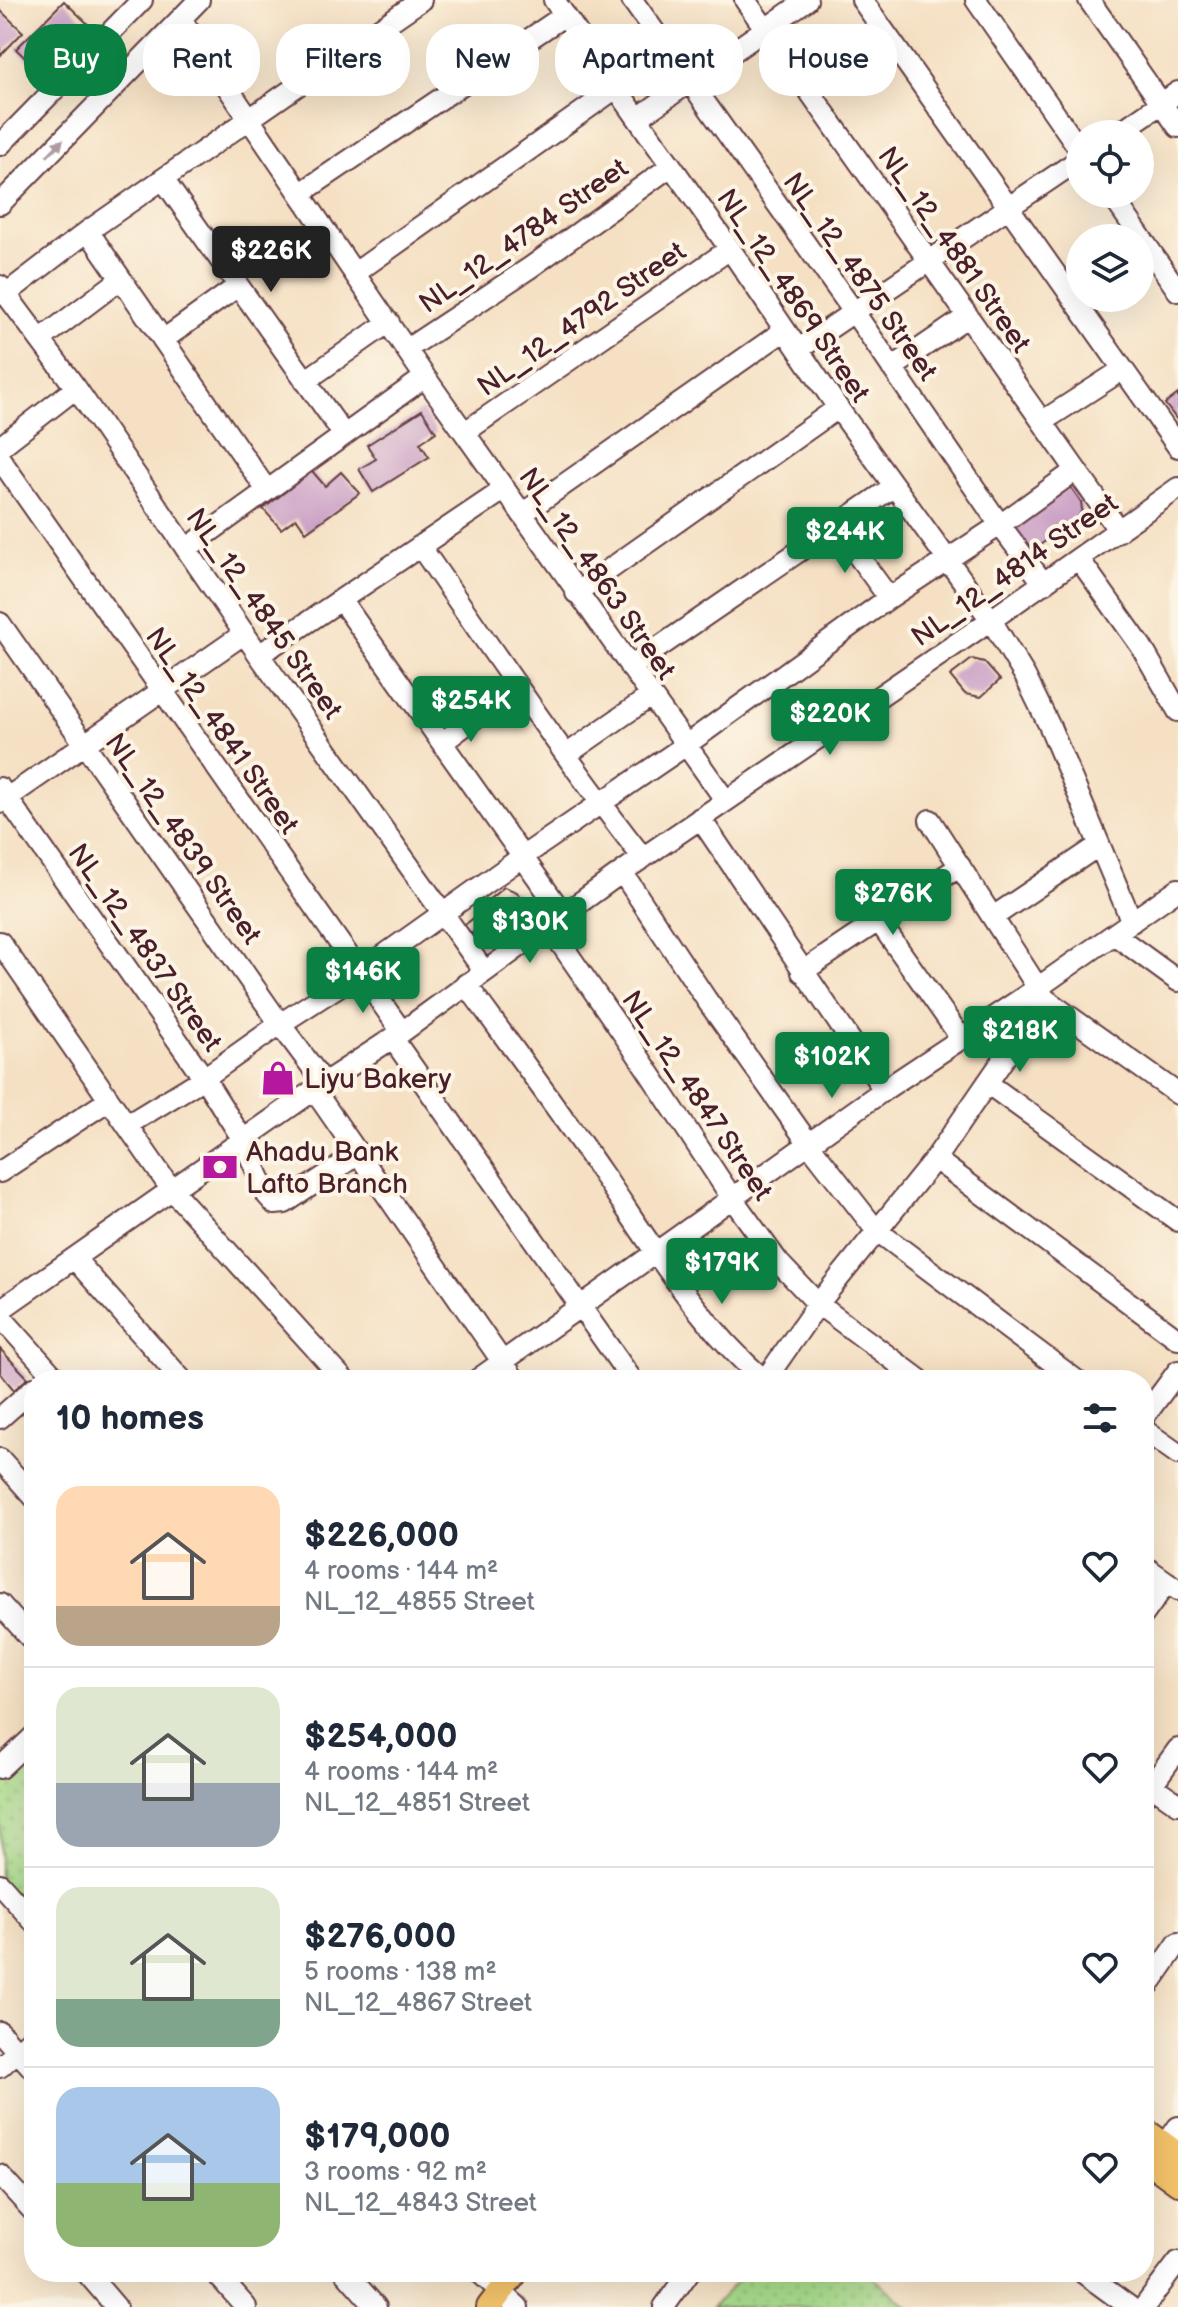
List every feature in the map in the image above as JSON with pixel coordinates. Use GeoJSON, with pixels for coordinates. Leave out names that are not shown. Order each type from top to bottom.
{"type":"FeatureCollection","features":[{"type":"Feature","properties":{"kind":"main road"},"geometry":{"type":"LineString","coordinates":[[1166,2146],[1178,2183]]}},
{"type":"Feature","properties":{"kind":"main road"},"geometry":{"type":"LineString","coordinates":[[478,2307],[497,2289]]}},
{"type":"Feature","properties":{"kind":"street"},"geometry":{"type":"LineString","coordinates":[[0,145],[142,0]]}},
{"type":"Feature","properties":{"kind":"street"},"geometry":{"type":"LineString","coordinates":[[0,204],[199,0]]}},
{"type":"Feature","properties":{"kind":"street"},"geometry":{"type":"LineString","coordinates":[[3,290],[421,0]]}},
{"type":"Feature","properties":{"kind":"street","name":"NL_12_4875 Street"},"geometry":{"type":"LineString","coordinates":[[632,0],[649,24]]}},
{"type":"Feature","properties":{"kind":"street","name":"NL_12_4881 Street"},"geometry":{"type":"LineString","coordinates":[[745,0],[761,24]]}},
{"type":"Feature","properties":{"kind":"street"},"geometry":{"type":"LineString","coordinates":[[770,24],[807,0]]}},
{"type":"Feature","properties":{"kind":"street"},"geometry":{"type":"LineString","coordinates":[[862,0],[1178,447]]}},
{"type":"Feature","properties":{"kind":"street"},"geometry":{"type":"LineString","coordinates":[[976,0],[1066,130]]}},
{"type":"Feature","properties":{"kind":"street"},"geometry":{"type":"LineString","coordinates":[[1089,0],[1170,98],[1178,127]]}},
{"type":"Feature","properties":{"kind":"street"},"geometry":{"type":"LineString","coordinates":[[301,193],[560,8]]}},
{"type":"Feature","properties":{"kind":"street"},"geometry":{"type":"LineString","coordinates":[[181,19],[407,349]]}},
{"type":"Feature","properties":{"kind":"street"},"geometry":{"type":"LineString","coordinates":[[355,273],[605,96]]}},
{"type":"Feature","properties":{"kind":"street","name":"NL_12_4869 Street"},"geometry":{"type":"LineString","coordinates":[[622,96],[893,487],[991,620],[1025,676],[1050,727],[1132,922]]}},
{"type":"Feature","properties":{"kind":"street"},"geometry":{"type":"LineString","coordinates":[[638,118],[668,96]]}},
{"type":"Feature","properties":{"kind":"street","name":"NL_12_4875 Street"},"geometry":{"type":"LineString","coordinates":[[700,96],[1044,584]]}},
{"type":"Feature","properties":{"kind":"street","name":"NL_12_4881 Street"},"geometry":{"type":"LineString","coordinates":[[812,96],[1119,531]]}},
{"type":"Feature","properties":{"kind":"street"},"geometry":{"type":"LineString","coordinates":[[1138,120],[1170,98]]}},
{"type":"Feature","properties":{"kind":"street","name":"NL_12_4784 Street"},"geometry":{"type":"LineString","coordinates":[[407,349],[531,267],[671,166]]}},
{"type":"Feature","properties":{"kind":"street"},"geometry":{"type":"LineString","coordinates":[[799,349],[1066,169]]}},
{"type":"Feature","properties":{"kind":"street"},"geometry":{"type":"LineString","coordinates":[[163,179],[344,435]]}},
{"type":"Feature","properties":{"kind":"street"},"geometry":{"type":"LineString","coordinates":[[1121,208],[1178,291]]}},
{"type":"Feature","properties":{"kind":"street"},"geometry":{"type":"LineString","coordinates":[[88,231],[266,489]]}},
{"type":"Feature","properties":{"kind":"street","name":"NL_12_4792 Street"},"geometry":{"type":"LineString","coordinates":[[465,432],[730,249]]}},
{"type":"Feature","properties":{"kind":"street"},"geometry":{"type":"LineString","coordinates":[[40,340],[121,279]]}},
{"type":"Feature","properties":{"kind":"street"},"geometry":{"type":"LineString","coordinates":[[163,340],[238,286]]}},
{"type":"Feature","properties":{"kind":"street","name":"NL_12_4845 Street"},"geometry":{"type":"LineString","coordinates":[[3,290],[76,388],[259,655],[484,971]]}},
{"type":"Feature","properties":{"kind":"street"},"geometry":{"type":"LineString","coordinates":[[892,368],[968,316]]}},
{"type":"Feature","properties":{"kind":"street"},"geometry":{"type":"LineString","coordinates":[[305,381],[389,322]]}},
{"type":"Feature","properties":{"kind":"street"},"geometry":{"type":"LineString","coordinates":[[522,514],[785,330]]}},
{"type":"Feature","properties":{"kind":"street","name":"NL_12_4863 Street"},"geometry":{"type":"LineString","coordinates":[[407,349],[576,593],[726,801]]}},
{"type":"Feature","properties":{"kind":"street"},"geometry":{"type":"LineString","coordinates":[[1043,421],[1122,370]]}},
{"type":"Feature","properties":{"kind":"street"},"geometry":{"type":"LineString","coordinates":[[186,549],[425,377]]}},
{"type":"Feature","properties":{"kind":"street"},"geometry":{"type":"LineString","coordinates":[[0,447],[76,388]]}},
{"type":"Feature","properties":{"kind":"street"},"geometry":{"type":"LineString","coordinates":[[576,593],[838,408]]}},
{"type":"Feature","properties":{"kind":"street","name":"NL_12_4841 Street"},"geometry":{"type":"LineString","coordinates":[[0,459],[359,973],[580,1309],[625,1370]]}},
{"type":"Feature","properties":{"kind":"street"},"geometry":{"type":"LineString","coordinates":[[127,1125],[204,1078],[359,973],[600,802],[686,745],[889,598],[1000,525],[1076,470]]}},
{"type":"Feature","properties":{"kind":"street"},"geometry":{"type":"LineString","coordinates":[[630,667],[893,487]]}},
{"type":"Feature","properties":{"kind":"street","name":"NL_12_4814 Street"},"geometry":{"type":"LineString","coordinates":[[0,1313],[171,1189],[398,1036],[622,872],[1044,584],[1178,488]]}},
{"type":"Feature","properties":{"kind":"street"},"geometry":{"type":"LineString","coordinates":[[259,655],[505,489]]}},
{"type":"Feature","properties":{"kind":"street"},"geometry":{"type":"LineString","coordinates":[[837,527],[889,598]]}},
{"type":"Feature","properties":{"kind":"street"},"geometry":{"type":"LineString","coordinates":[[420,546],[566,755],[643,858]]}},
{"type":"Feature","properties":{"kind":"street"},"geometry":{"type":"LineString","coordinates":[[1079,559],[1175,698]]}},
{"type":"Feature","properties":{"kind":"street","name":"NL_12_4847 Street"},"geometry":{"type":"LineString","coordinates":[[341,600],[522,857],[635,1051],[779,1263],[818,1304],[907,1370]]}},
{"type":"Feature","properties":{"kind":"street","name":"NL_12_4839 Street"},"geometry":{"type":"LineString","coordinates":[[0,623],[280,1024],[358,1154],[507,1370]]}},
{"type":"Feature","properties":{"kind":"street"},"geometry":{"type":"LineString","coordinates":[[2,797],[85,744],[245,633]]}},
{"type":"Feature","properties":{"kind":"street"},"geometry":{"type":"LineString","coordinates":[[443,742],[517,686]]}},
{"type":"Feature","properties":{"kind":"street"},"geometry":{"type":"LineString","coordinates":[[566,755],[651,696]]}},
{"type":"Feature","properties":{"kind":"street","name":"NL_12_4837 Street"},"geometry":{"type":"LineString","coordinates":[[2,797],[204,1078],[243,1140],[267,1195],[275,1204],[285,1203],[358,1154]]}},
{"type":"Feature","properties":{"kind":"street"},"geometry":{"type":"LineString","coordinates":[[700,818],[884,1090]]}},
{"type":"Feature","properties":{"kind":"street"},"geometry":{"type":"LineString","coordinates":[[930,820],[1041,994],[1178,1094]]}},
{"type":"Feature","properties":{"kind":"street"},"geometry":{"type":"LineString","coordinates":[[993,917],[1098,846]]}},
{"type":"Feature","properties":{"kind":"street"},"geometry":{"type":"LineString","coordinates":[[802,972],[960,866]]}},
{"type":"Feature","properties":{"kind":"street"},"geometry":{"type":"LineString","coordinates":[[622,872],[706,999],[809,1144],[876,1230],[1063,1370]]}},
{"type":"Feature","properties":{"kind":"street"},"geometry":{"type":"LineString","coordinates":[[491,1370],[884,1090],[961,1038],[1041,994],[1178,889]]}},
{"type":"Feature","properties":{"kind":"street"},"geometry":{"type":"LineString","coordinates":[[878,920],[961,1038]]}},
{"type":"Feature","properties":{"kind":"street"},"geometry":{"type":"LineString","coordinates":[[1115,935],[1178,981]]}},
{"type":"Feature","properties":{"kind":"street"},"geometry":{"type":"LineString","coordinates":[[0,942],[171,1189],[335,1370]]}},
{"type":"Feature","properties":{"kind":"street"},"geometry":{"type":"LineString","coordinates":[[466,984],[558,1108],[689,1301],[753,1370]]}},
{"type":"Feature","properties":{"kind":"street"},"geometry":{"type":"LineString","coordinates":[[771,1370],[818,1304],[935,1159],[987,1083],[1041,994]]}},
{"type":"Feature","properties":{"kind":"street"},"geometry":{"type":"LineString","coordinates":[[987,1083],[1178,1221]]}},
{"type":"Feature","properties":{"kind":"street"},"geometry":{"type":"LineString","coordinates":[[2,1165],[109,1100]]}},
{"type":"Feature","properties":{"kind":"street"},"geometry":{"type":"LineString","coordinates":[[935,1159],[1178,1339]]}},
{"type":"Feature","properties":{"kind":"street"},"geometry":{"type":"LineString","coordinates":[[74,1258],[173,1370]]}},
{"type":"Feature","properties":{"kind":"street"},"geometry":{"type":"LineString","coordinates":[[0,1313],[44,1370]]}},
{"type":"Feature","properties":{"kind":"street"},"geometry":{"type":"LineString","coordinates":[[1154,1403],[1178,1371]]}},
{"type":"Feature","properties":{"kind":"street"},"geometry":{"type":"LineString","coordinates":[[0,1418],[24,1397]]}},
{"type":"Feature","properties":{"kind":"street"},"geometry":{"type":"LineString","coordinates":[[1154,1437],[1178,1454]]}},
{"type":"Feature","properties":{"kind":"street"},"geometry":{"type":"LineString","coordinates":[[0,1459],[24,1486]]}},
{"type":"Feature","properties":{"kind":"street"},"geometry":{"type":"LineString","coordinates":[[1154,1573],[1172,1586],[1154,1604]]}},
{"type":"Feature","properties":{"kind":"street"},"geometry":{"type":"LineString","coordinates":[[0,1604],[24,1631]]}},
{"type":"Feature","properties":{"kind":"street"},"geometry":{"type":"LineString","coordinates":[[3,1759],[24,1743]]}},
{"type":"Feature","properties":{"kind":"street"},"geometry":{"type":"LineString","coordinates":[[1154,1778],[1178,1749]]}},
{"type":"Feature","properties":{"kind":"street"},"geometry":{"type":"LineString","coordinates":[[1154,1791],[1178,1804]]}},
{"type":"Feature","properties":{"kind":"street"},"geometry":{"type":"LineString","coordinates":[[0,1884],[24,1911]]}},
{"type":"Feature","properties":{"kind":"street"},"geometry":{"type":"LineString","coordinates":[[1154,1978],[1178,1943]]}},
{"type":"Feature","properties":{"kind":"street"},"geometry":{"type":"LineString","coordinates":[[0,2032],[24,2059]]}},
{"type":"Feature","properties":{"kind":"street"},"geometry":{"type":"LineString","coordinates":[[0,2067],[24,2045]]}},
{"type":"Feature","properties":{"kind":"street"},"geometry":{"type":"LineString","coordinates":[[0,2175],[24,2200]]}},
{"type":"Feature","properties":{"kind":"street"},"geometry":{"type":"LineString","coordinates":[[1144,2307],[1178,2262]]}},
{"type":"Feature","properties":{"kind":"street"},"geometry":{"type":"LineString","coordinates":[[95,2282],[116,2307]]}},
{"type":"Feature","properties":{"kind":"street"},"geometry":{"type":"LineString","coordinates":[[224,2282],[246,2307]]}},
{"type":"Feature","properties":{"kind":"street"},"geometry":{"type":"LineString","coordinates":[[354,2282],[376,2307]]}},
{"type":"Feature","properties":{"kind":"street"},"geometry":{"type":"LineString","coordinates":[[664,2307],[682,2282]]}},
{"type":"Feature","properties":{"kind":"street"},"geometry":{"type":"LineString","coordinates":[[1096,2282],[1130,2307]]}},
{"type":"Feature","properties":{"kind":"green space"},"geometry":{"type":"Polygon","coordinates":[[[24,1750],[24,1909],[0,1882],[0,1773],[24,1750]]]}},
{"type":"Feature","properties":{"kind":"green space"},"geometry":{"type":"Polygon","coordinates":[[[736,2282],[879,2282],[908,2307],[712,2307],[736,2282]]]}},
{"type":"Feature","properties":{"kind":"building"},"geometry":{"type":"Polygon","coordinates":[[[64,1],[87,23],[86,24],[41,24],[64,1]]]}},
{"type":"Feature","properties":{"kind":"building"},"geometry":{"type":"Polygon","coordinates":[[[0,10],[23,32],[0,56],[0,10]]]}},
{"type":"Feature","properties":{"kind":"building"},"geometry":{"type":"Polygon","coordinates":[[[24,41],[24,57],[16,49],[24,41]]]}},
{"type":"Feature","properties":{"kind":"building"},"geometry":{"type":"Polygon","coordinates":[[[1178,394],[1178,421],[1165,404],[1178,394]]]}},
{"type":"Feature","properties":{"kind":"building"},"geometry":{"type":"Polygon","coordinates":[[[422,410],[436,432],[420,443],[429,457],[373,492],[359,469],[376,459],[367,445],[422,410]]]}},
{"type":"Feature","properties":{"kind":"building"},"geometry":{"type":"Polygon","coordinates":[[[312,471],[325,486],[341,472],[360,493],[306,532],[296,518],[281,529],[263,509],[312,471]]]}},
{"type":"Feature","properties":{"kind":"building"},"geometry":{"type":"Polygon","coordinates":[[[1070,486],[1081,502],[1082,510],[1077,519],[1027,554],[1006,528],[1070,486]]]}},
{"type":"Feature","properties":{"kind":"building"},"geometry":{"type":"Polygon","coordinates":[[[972,659],[984,662],[1000,680],[981,697],[965,694],[950,676],[972,659]]]}},
{"type":"Feature","properties":{"kind":"building"},"geometry":{"type":"Polygon","coordinates":[[[504,887],[517,892],[525,906],[501,926],[505,930],[481,948],[474,939],[477,936],[474,932],[468,936],[462,927],[489,906],[486,902],[504,887]]]}},
{"type":"Feature","properties":{"kind":"building"},"geometry":{"type":"Polygon","coordinates":[[[0,1349],[24,1374],[24,1381],[14,1390],[0,1373],[0,1349]]]}},
{"type":"Feature","properties":{"kind":"place","name":"Liyu Bakery"},"geometry":{"type":"Point","coordinates":[278,1078]}},
{"type":"Feature","properties":{"kind":"place","name":"Ahadu Bank Lafto Branch"},"geometry":{"type":"Point","coordinates":[220,1167]}}]}
